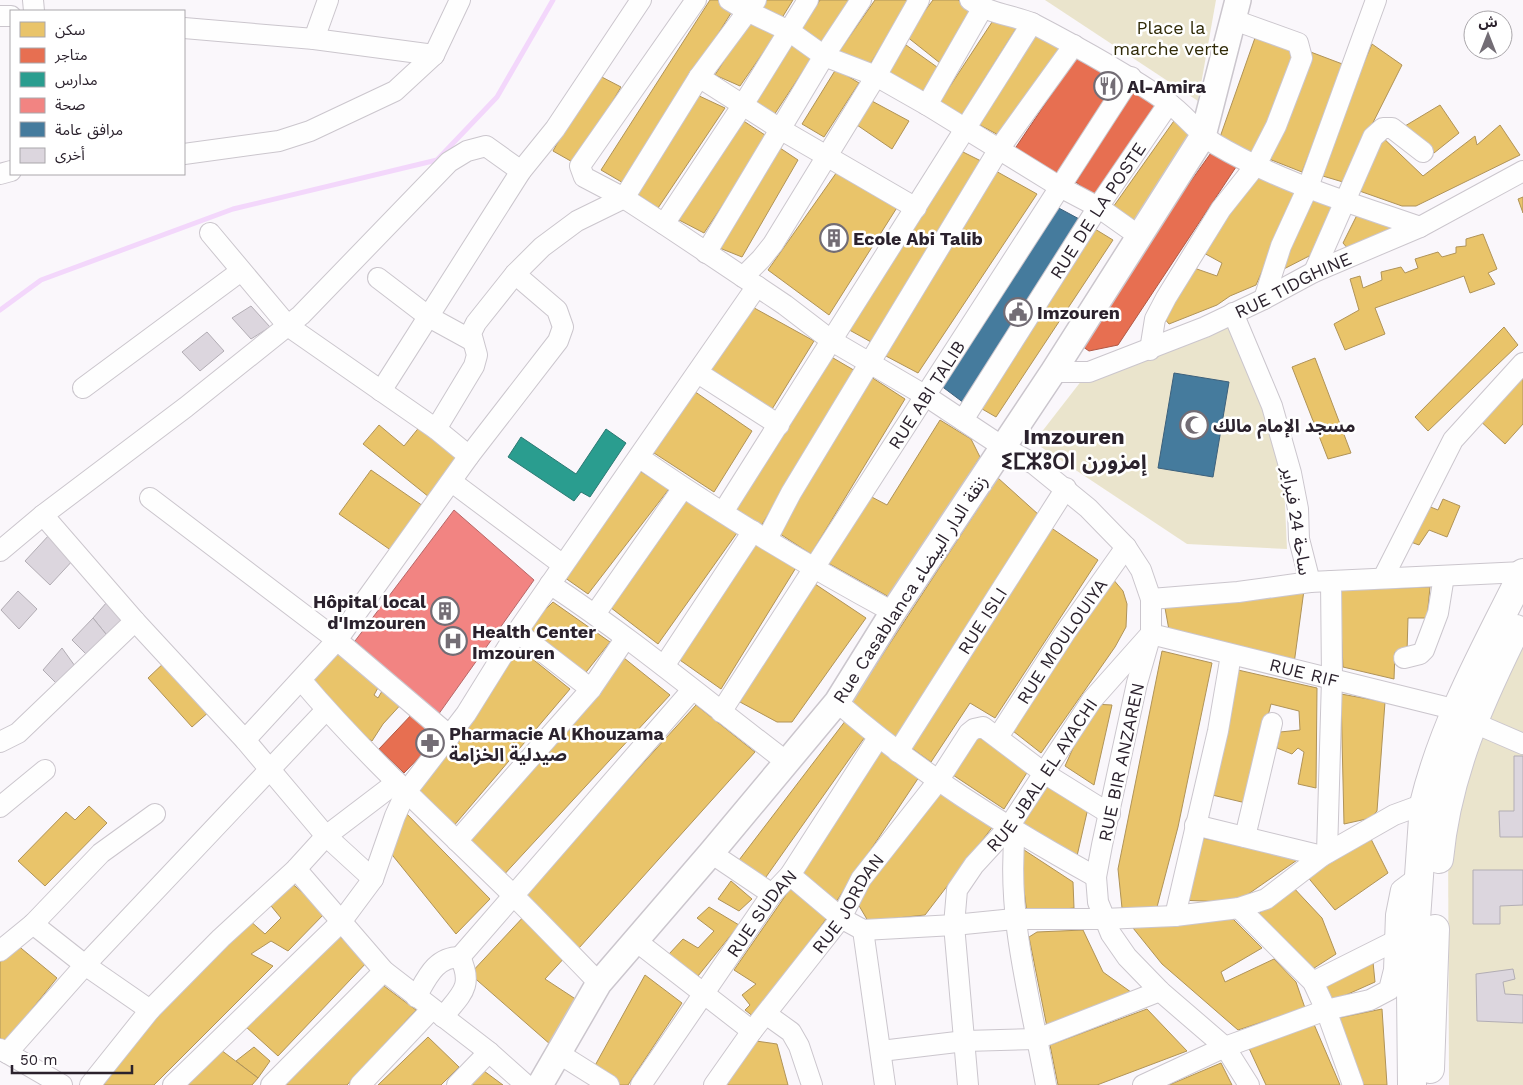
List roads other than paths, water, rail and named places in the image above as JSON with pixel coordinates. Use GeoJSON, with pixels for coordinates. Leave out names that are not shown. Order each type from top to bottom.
{"type":"FeatureCollection","features":[{"type":"Feature","properties":{"kind":"highway"},"geometry":{"type":"LineString","coordinates":[[1431,1085],[1432,985],[1442,825],[1473,672],[1523,572]]}},
{"type":"Feature","properties":{"kind":"highway"},"geometry":{"type":"LineString","coordinates":[[1412,1085],[1412,991],[1421,875],[1424,804],[1431,775],[1523,614]]}},
{"type":"Feature","properties":{"kind":"main road","name":"Rue Casablanca زنقة الدار البيضاء"},"geometry":{"type":"LineString","coordinates":[[540,1085],[599,983],[788,763],[837,702],[893,612],[1053,372],[1203,136],[1236,10]]}},
{"type":"Feature","properties":{"kind":"street"},"geometry":{"type":"LineString","coordinates":[[314,39],[328,0]]}},
{"type":"Feature","properties":{"kind":"street"},"geometry":{"type":"LineString","coordinates":[[185,154],[279,140],[310,131],[395,91],[434,55],[460,0]]}},
{"type":"Feature","properties":{"kind":"street"},"geometry":{"type":"LineString","coordinates":[[382,392],[521,172],[555,129],[641,0]]}},
{"type":"Feature","properties":{"kind":"street","name":"RUE BIR ANZAREN"},"geometry":{"type":"LineString","coordinates":[[696,0],[580,166],[584,177],[624,198],[664,224],[868,364],[926,396],[1003,448],[1034,464],[1066,488],[1126,547],[1141,570],[1151,599],[1151,634],[1137,683],[1096,877],[1098,902],[1103,919],[1111,934],[1127,956],[1160,991],[1225,1047],[1249,1085]]}},
{"type":"Feature","properties":{"kind":"street"},"geometry":{"type":"LineString","coordinates":[[729,0],[752,6],[824,56],[876,76],[927,105],[1060,187],[1098,207],[1138,236]]}},
{"type":"Feature","properties":{"kind":"street"},"geometry":{"type":"LineString","coordinates":[[664,224],[743,104],[808,0]]}},
{"type":"Feature","properties":{"kind":"street"},"geometry":{"type":"LineString","coordinates":[[706,253],[824,56],[861,0]]}},
{"type":"Feature","properties":{"kind":"street"},"geometry":{"type":"LineString","coordinates":[[90,1085],[150,1010],[221,938],[296,869],[326,836],[402,787],[450,736],[517,632],[698,373],[761,259],[773,244],[876,76],[919,0]]}},
{"type":"Feature","properties":{"kind":"street"},"geometry":{"type":"LineString","coordinates":[[1264,299],[1282,246],[1308,187],[1376,0]]}},
{"type":"Feature","properties":{"kind":"street"},"geometry":{"type":"LineString","coordinates":[[927,105],[976,4],[1024,13],[1074,45],[1131,77],[1186,116],[1203,136],[1256,165],[1328,197],[1420,227]]}},
{"type":"Feature","properties":{"kind":"street"},"geometry":{"type":"LineString","coordinates":[[436,429],[474,366],[477,355],[471,340],[471,333],[476,323],[515,274],[542,246],[577,221],[624,198],[699,77],[752,6]]}},
{"type":"Feature","properties":{"kind":"street"},"geometry":{"type":"LineString","coordinates":[[1150,350],[1155,319],[1221,209],[1256,165],[1276,126],[1302,58],[1298,43],[1236,10]]}},
{"type":"Feature","properties":{"kind":"street"},"geometry":{"type":"LineString","coordinates":[[723,512],[966,129],[1024,13]]}},
{"type":"Feature","properties":{"kind":"street"},"geometry":{"type":"LineString","coordinates":[[185,28],[314,39],[434,55]]}},
{"type":"Feature","properties":{"kind":"street"},"geometry":{"type":"LineString","coordinates":[[664,666],[791,493],[999,149],[1074,45]]}},
{"type":"Feature","properties":{"kind":"street"},"geometry":{"type":"LineString","coordinates":[[699,77],[780,129],[916,208]]}},
{"type":"Feature","properties":{"kind":"street","name":"RUE ABI TALIB"},"geometry":{"type":"LineString","coordinates":[[721,712],[1131,77]]}},
{"type":"Feature","properties":{"kind":"street","name":"RUE DE LA POSTE"},"geometry":{"type":"LineString","coordinates":[[963,420],[1098,207],[1169,103]]}},
{"type":"Feature","properties":{"kind":"street"},"geometry":{"type":"LineString","coordinates":[[1314,272],[1343,201],[1373,137],[1382,128],[1392,128],[1423,152]]}},
{"type":"Feature","properties":{"kind":"street"},"geometry":{"type":"LineString","coordinates":[[0,551],[42,515],[186,407],[301,315],[448,162],[466,151],[486,146],[521,172]]}},
{"type":"Feature","properties":{"kind":"street","name":"RUE TIDGHINE"},"geometry":{"type":"LineString","coordinates":[[1053,372],[1089,372],[1150,350],[1264,299],[1314,272],[1420,227],[1523,171]]}},
{"type":"Feature","properties":{"kind":"street"},"geometry":{"type":"LineString","coordinates":[[210,233],[288,326],[436,429],[469,456]]}},
{"type":"Feature","properties":{"kind":"street"},"geometry":{"type":"LineString","coordinates":[[83,388],[241,270]]}},
{"type":"Feature","properties":{"kind":"street"},"geometry":{"type":"LineString","coordinates":[[245,740],[337,640],[469,456],[558,341],[564,327],[557,310],[515,274]]}},
{"type":"Feature","properties":{"kind":"street"},"geometry":{"type":"LineString","coordinates":[[378,278],[429,317],[471,340]]}},
{"type":"Feature","properties":{"kind":"street","name":"ساحة 24 فبراير"},"geometry":{"type":"LineString","coordinates":[[1151,599],[1238,592],[1310,582],[1299,539],[1298,509],[1291,473],[1272,406],[1233,313]]}},
{"type":"Feature","properties":{"kind":"street"},"geometry":{"type":"LineString","coordinates":[[1382,578],[1453,440],[1523,363]]}},
{"type":"Feature","properties":{"kind":"street"},"geometry":{"type":"LineString","coordinates":[[698,373],[779,425]]}},
{"type":"Feature","properties":{"kind":"street"},"geometry":{"type":"LineString","coordinates":[[640,458],[683,488],[813,569],[893,612]]}},
{"type":"Feature","properties":{"kind":"street"},"geometry":{"type":"LineString","coordinates":[[452,482],[563,565]]}},
{"type":"Feature","properties":{"kind":"street"},"geometry":{"type":"LineString","coordinates":[[595,614],[683,488]]}},
{"type":"Feature","properties":{"kind":"street","name":"RUE ISLI"},"geometry":{"type":"LineString","coordinates":[[898,752],[1066,488]]}},
{"type":"Feature","properties":{"kind":"street"},"geometry":{"type":"LineString","coordinates":[[150,498],[337,640],[450,736]]}},
{"type":"Feature","properties":{"kind":"street"},"geometry":{"type":"LineString","coordinates":[[42,515],[135,621],[271,769],[326,836],[373,879]]}},
{"type":"Feature","properties":{"kind":"street","name":"RUE MOULOUIYA"},"geometry":{"type":"LineString","coordinates":[[991,732],[1126,547]]}},
{"type":"Feature","properties":{"kind":"street"},"geometry":{"type":"LineString","coordinates":[[1310,582],[1523,572]]}},
{"type":"Feature","properties":{"kind":"street"},"geometry":{"type":"LineString","coordinates":[[1404,658],[1420,654],[1424,650],[1438,613],[1444,576]]}},
{"type":"Feature","properties":{"kind":"street"},"geometry":{"type":"LineString","coordinates":[[1325,854],[1332,680],[1331,581]]}},
{"type":"Feature","properties":{"kind":"street"},"geometry":{"type":"LineString","coordinates":[[550,584],[595,614],[788,763]]}},
{"type":"Feature","properties":{"kind":"street"},"geometry":{"type":"LineString","coordinates":[[0,742],[18,733],[135,621]]}},
{"type":"Feature","properties":{"kind":"street"},"geometry":{"type":"LineString","coordinates":[[517,632],[591,689]]}},
{"type":"Feature","properties":{"kind":"street","name":"RUE RIF"},"geometry":{"type":"LineString","coordinates":[[1151,634],[1465,716],[1523,744]]}},
{"type":"Feature","properties":{"kind":"street","name":"RUE JBAL EL AYACHI"},"geometry":{"type":"LineString","coordinates":[[968,1085],[954,925],[957,890],[974,865],[1011,830],[1044,773],[1092,700],[1151,634]]}},
{"type":"Feature","properties":{"kind":"street"},"geometry":{"type":"LineString","coordinates":[[457,842],[591,689],[625,639]]}},
{"type":"Feature","properties":{"kind":"street"},"geometry":{"type":"LineString","coordinates":[[1175,916],[1218,731],[1231,655]]}},
{"type":"Feature","properties":{"kind":"street"},"geometry":{"type":"LineString","coordinates":[[301,680],[326,710],[599,983]]}},
{"type":"Feature","properties":{"kind":"street"},"geometry":{"type":"LineString","coordinates":[[416,997],[432,968],[448,957],[460,957],[692,690]]}},
{"type":"Feature","properties":{"kind":"street"},"geometry":{"type":"LineString","coordinates":[[837,702],[878,738],[938,781],[1011,830],[1096,877]]}},
{"type":"Feature","properties":{"kind":"street"},"geometry":{"type":"LineString","coordinates":[[62,1085],[35,1079],[4,1051],[326,710]]}},
{"type":"Feature","properties":{"kind":"street"},"geometry":{"type":"LineString","coordinates":[[1245,837],[1272,724]]}},
{"type":"Feature","properties":{"kind":"street","name":"RUE JORDAN"},"geometry":{"type":"LineString","coordinates":[[714,1085],[752,1031],[841,918],[861,879],[938,781],[969,733],[974,729],[991,732]]}},
{"type":"Feature","properties":{"kind":"street"},"geometry":{"type":"LineString","coordinates":[[991,732],[1044,773],[1110,814]]}},
{"type":"Feature","properties":{"kind":"street","name":"RUE SUDAN"},"geometry":{"type":"LineString","coordinates":[[641,1085],[705,995],[772,894],[790,875],[878,738]]}},
{"type":"Feature","properties":{"kind":"street"},"geometry":{"type":"LineString","coordinates":[[0,807],[45,770]]}},
{"type":"Feature","properties":{"kind":"street"},"geometry":{"type":"LineString","coordinates":[[173,1085],[341,922],[373,879],[402,787]]}},
{"type":"Feature","properties":{"kind":"street"},"geometry":{"type":"LineString","coordinates":[[790,875],[841,918],[863,930],[954,925],[1014,919],[1103,919],[1175,916],[1239,908],[1266,899],[1325,854],[1394,815],[1424,804]]}},
{"type":"Feature","properties":{"kind":"street"},"geometry":{"type":"LineString","coordinates":[[0,951],[33,924],[101,854],[154,814]]}},
{"type":"Feature","properties":{"kind":"street"},"geometry":{"type":"LineString","coordinates":[[1195,826],[1325,854]]}},
{"type":"Feature","properties":{"kind":"street"},"geometry":{"type":"LineString","coordinates":[[1011,830],[1014,919],[1046,1085]]}},
{"type":"Feature","properties":{"kind":"street"},"geometry":{"type":"LineString","coordinates":[[711,853],[772,894]]}},
{"type":"Feature","properties":{"kind":"street"},"geometry":{"type":"LineString","coordinates":[[296,869],[384,971],[489,1052],[526,1085]]}},
{"type":"Feature","properties":{"kind":"street"},"geometry":{"type":"LineString","coordinates":[[1143,1085],[1225,1047],[1326,1010],[1370,1000],[1389,990],[1394,970],[1396,915],[1401,890],[1421,875]]}},
{"type":"Feature","properties":{"kind":"street"},"geometry":{"type":"LineString","coordinates":[[1239,908],[1313,982],[1326,1010],[1353,1085]]}},
{"type":"Feature","properties":{"kind":"street"},"geometry":{"type":"LineString","coordinates":[[33,924],[85,965],[150,1010]]}},
{"type":"Feature","properties":{"kind":"street"},"geometry":{"type":"LineString","coordinates":[[863,930],[885,1085]]}},
{"type":"Feature","properties":{"kind":"street"},"geometry":{"type":"LineString","coordinates":[[636,941],[752,1031]]}},
{"type":"Feature","properties":{"kind":"street"},"geometry":{"type":"LineString","coordinates":[[1313,982],[1395,941]]}},
{"type":"Feature","properties":{"kind":"street"},"geometry":{"type":"LineString","coordinates":[[360,1085],[465,988],[466,972],[460,957]]}},
{"type":"Feature","properties":{"kind":"street"},"geometry":{"type":"LineString","coordinates":[[271,1085],[384,971]]}},
{"type":"Feature","properties":{"kind":"street"},"geometry":{"type":"LineString","coordinates":[[881,1051],[965,1041],[1038,1039],[1160,991]]}},
{"type":"Feature","properties":{"kind":"street"},"geometry":{"type":"LineString","coordinates":[[766,1014],[791,1032],[799,1046],[812,1085]]}},
{"type":"Feature","properties":{"kind":"street"},"geometry":{"type":"LineString","coordinates":[[457,1085],[489,1052]]}},
{"type":"Feature","properties":{"kind":"street"},"geometry":{"type":"LineString","coordinates":[[558,1053],[609,1085]]}},
{"type":"Feature","properties":{"kind":"waterway"},"geometry":{"type":"LineString","coordinates":[[0,310],[41,280],[233,209],[437,160],[497,97],[553,0]]}},
{"type":"Feature","properties":{"kind":"place","name":"Al-Amira"},"geometry":{"type":"Point","coordinates":[1108,86]}},
{"type":"Feature","properties":{"kind":"place","name":"Ecole Abi Talib"},"geometry":{"type":"Point","coordinates":[834,238]}},
{"type":"Feature","properties":{"kind":"place","name":"Imzouren"},"geometry":{"type":"Point","coordinates":[1018,312]}},
{"type":"Feature","properties":{"kind":"place","name":"مسجد الإمام مالك"},"geometry":{"type":"Point","coordinates":[1194,425]}},
{"type":"Feature","properties":{"kind":"place","name":"Hôpital local d'Imzouren"},"geometry":{"type":"Point","coordinates":[445,611]}},
{"type":"Feature","properties":{"kind":"place","name":"Health Center Imzouren"},"geometry":{"type":"Point","coordinates":[453,641]}},
{"type":"Feature","properties":{"kind":"place","name":"Pharmacie Al Khouzama صيدلية الخزامة"},"geometry":{"type":"Point","coordinates":[430,743]}},
{"type":"Feature","properties":{"kind":"district","name":"Imzouren ⵉⵎⵣⵓⵔⵏ إمزورن"},"geometry":{"type":"Point","coordinates":[1074,448]}},
{"type":"Feature","properties":{"kind":"park label","name":"Place la marche verte"},"geometry":{"type":"Point","coordinates":[1171,37]}}]}
